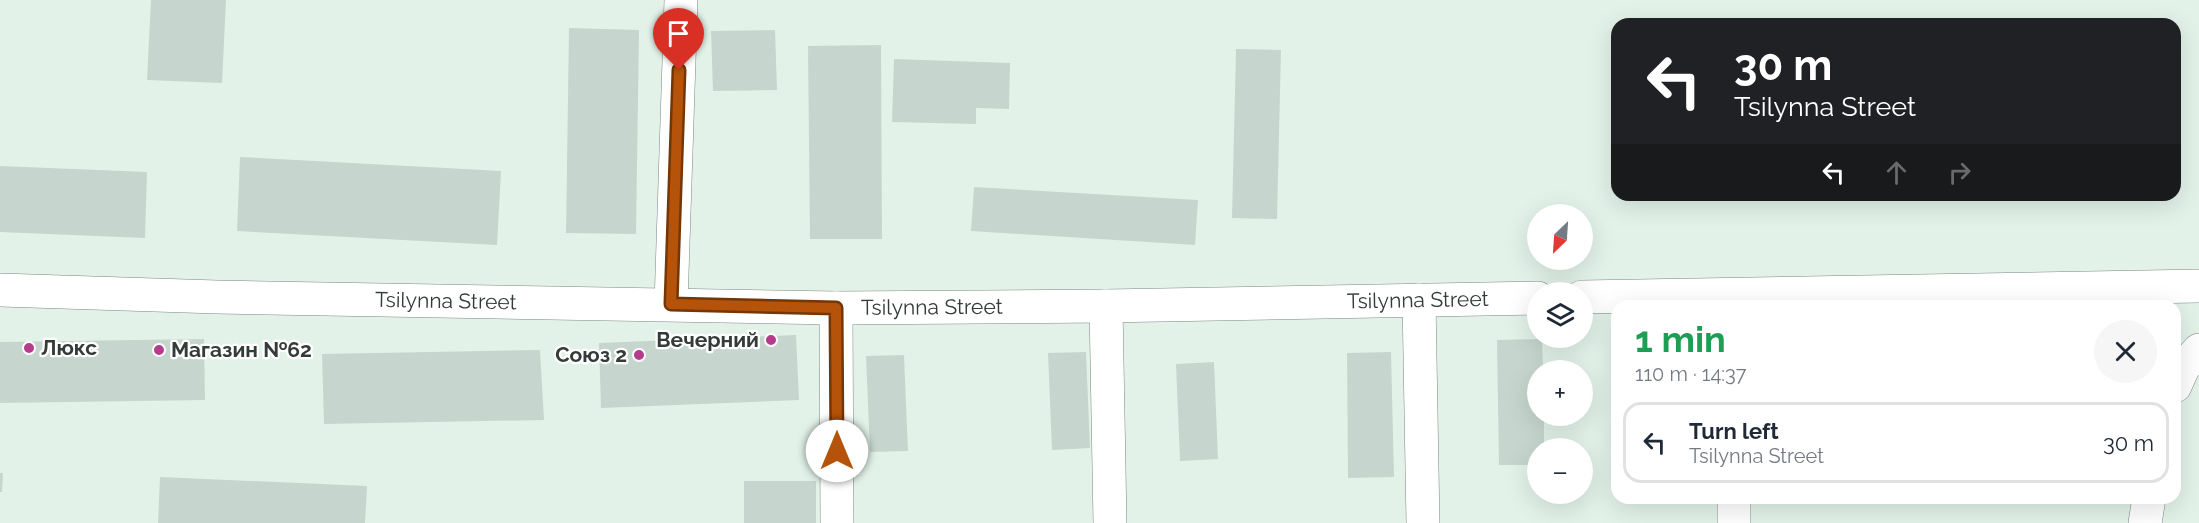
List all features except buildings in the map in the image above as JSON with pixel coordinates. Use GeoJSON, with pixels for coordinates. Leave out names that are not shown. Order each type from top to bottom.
{"type":"FeatureCollection","features":[{"type":"Feature","properties":{"kind":"street"},"geometry":{"type":"LineString","coordinates":[[671,304],[681,0]]}},
{"type":"Feature","properties":{"kind":"street"},"geometry":{"type":"LineString","coordinates":[[1593,297],[1730,300],[2199,286]]}},
{"type":"Feature","properties":{"kind":"street","name":"Tsilynna Street"},"geometry":{"type":"LineString","coordinates":[[0,290],[217,297],[836,308],[1106,306],[1527,298]]}},
{"type":"Feature","properties":{"kind":"street"},"geometry":{"type":"LineString","coordinates":[[1419,300],[1423,523]]}},
{"type":"Feature","properties":{"kind":"street"},"geometry":{"type":"LineString","coordinates":[[1106,306],[1110,523]]}},
{"type":"Feature","properties":{"kind":"street"},"geometry":{"type":"LineString","coordinates":[[836,308],[837,523]]}},
{"type":"Feature","properties":{"kind":"street"},"geometry":{"type":"LineString","coordinates":[[2181,373],[2199,350]]}},
{"type":"Feature","properties":{"kind":"street"},"geometry":{"type":"LineString","coordinates":[[1734,504],[1734,523]]}},
{"type":"Feature","properties":{"kind":"street"},"geometry":{"type":"LineString","coordinates":[[2145,523],[2148,504]]}},
{"type":"Feature","properties":{"kind":"place","name":"Вечерний"},"geometry":{"type":"Point","coordinates":[771,340]}},
{"type":"Feature","properties":{"kind":"place","name":"Люкс"},"geometry":{"type":"Point","coordinates":[29,348]}},
{"type":"Feature","properties":{"kind":"place","name":"Магазин №62"},"geometry":{"type":"Point","coordinates":[159,350]}},
{"type":"Feature","properties":{"kind":"place","name":"Союз 2"},"geometry":{"type":"Point","coordinates":[639,355]}},
{"type":"Feature","properties":{"kind":"route"},"geometry":{"type":"LineString","coordinates":[[679,70],[671,304],[836,308],[837,451]]}}]}
